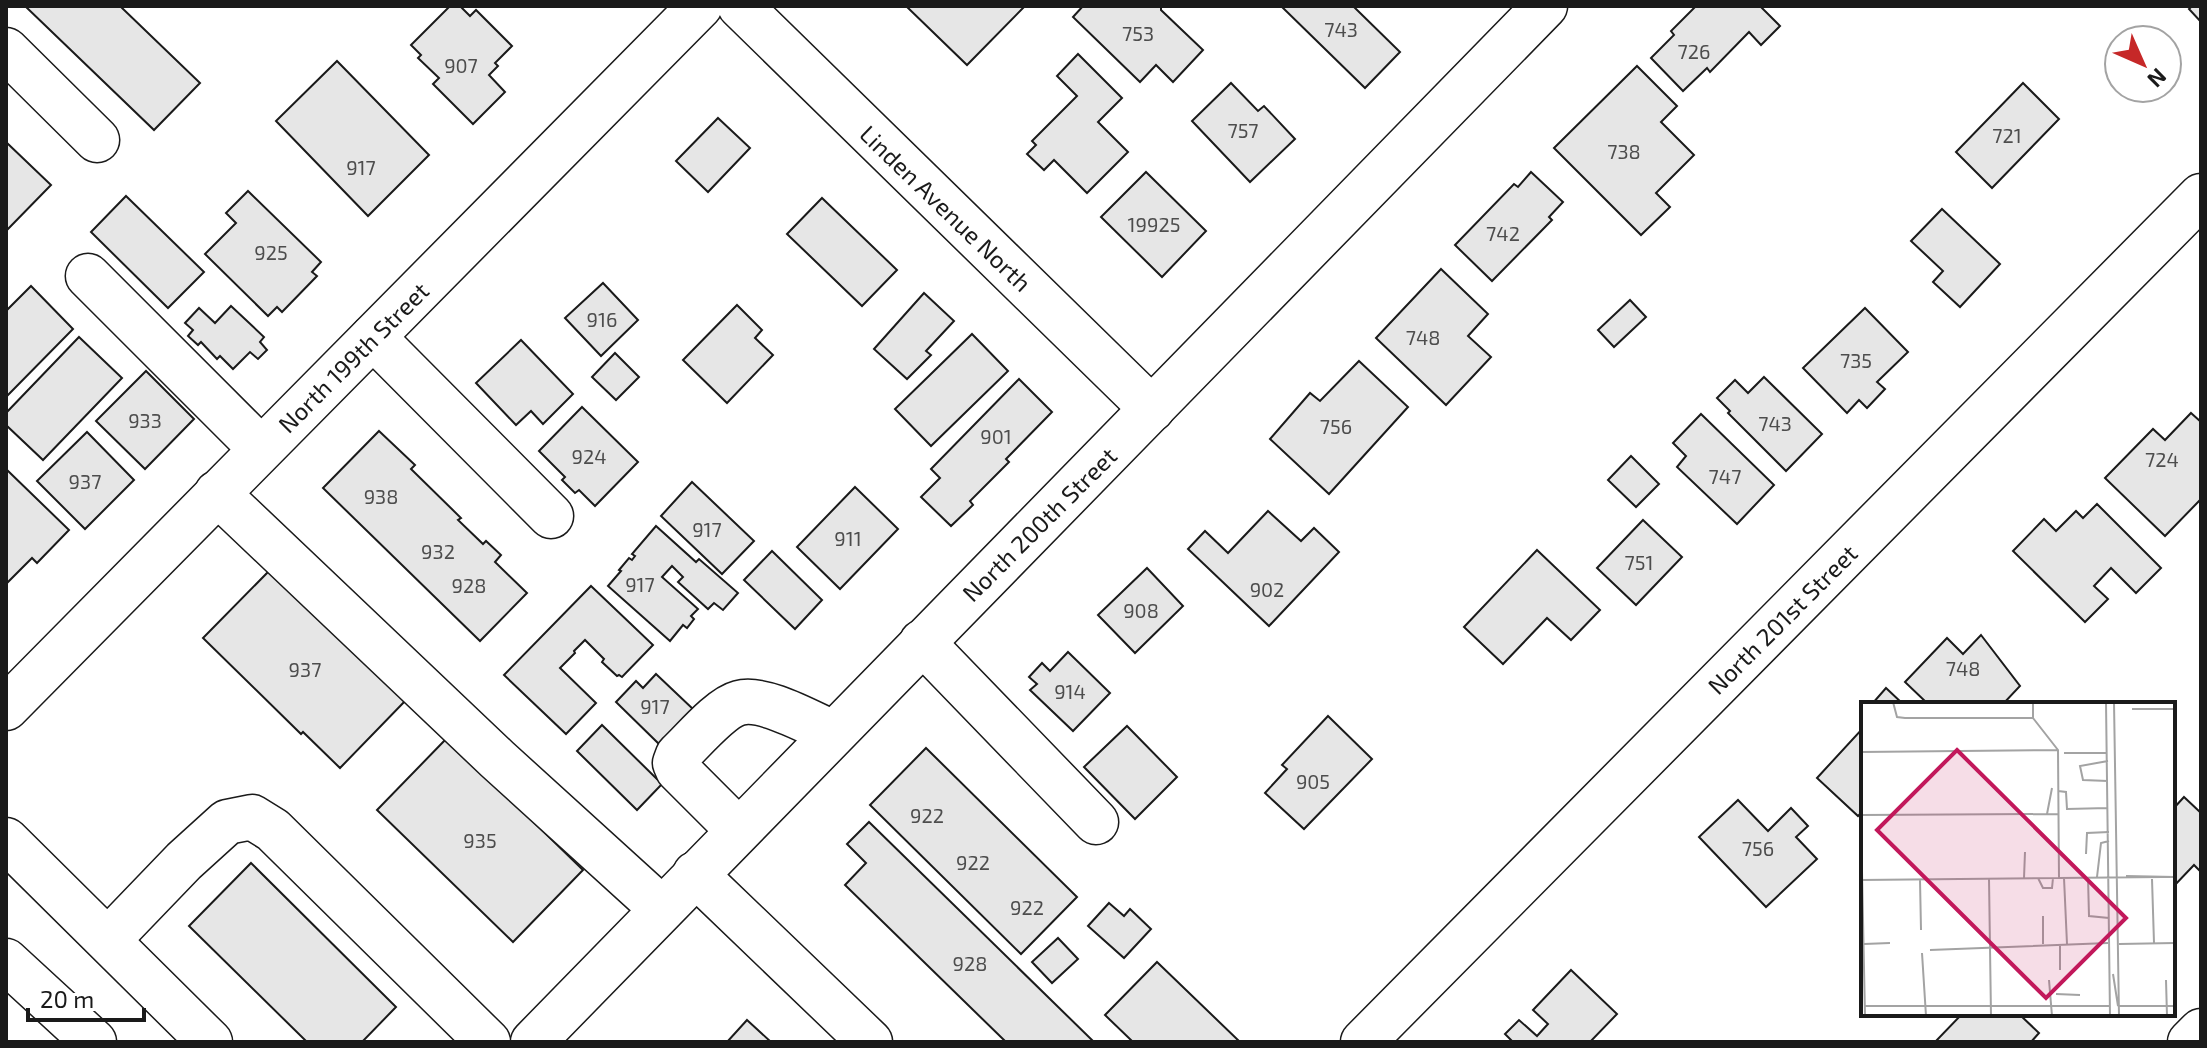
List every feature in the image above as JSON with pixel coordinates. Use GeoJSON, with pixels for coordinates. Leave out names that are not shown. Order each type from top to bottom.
{"type":"FeatureCollection","features":[{"type":"Feature","properties":{"kind":"main road","name":"North 199th Street"},"geometry":{"type":"LineString","coordinates":[[6,708],[700,6]]}},
{"type":"Feature","properties":{"kind":"main road","name":"Linden Avenue North"},"geometry":{"type":"LineString","coordinates":[[740,6],[1152,409]]}},
{"type":"Feature","properties":{"kind":"main road","name":"North 200th Street"},"geometry":{"type":"LineString","coordinates":[[533,1042],[1545,6]]}},
{"type":"Feature","properties":{"kind":"main road"},"geometry":{"type":"LineString","coordinates":[[6,50],[97,140]]}},
{"type":"Feature","properties":{"kind":"main road","name":"North 201st Street"},"geometry":{"type":"LineString","coordinates":[[1363,1042],[2201,196]]}},
{"type":"Feature","properties":{"kind":"main road"},"geometry":{"type":"LineString","coordinates":[[88,276],[261,449]]}},
{"type":"Feature","properties":{"kind":"main road"},"geometry":{"type":"LineString","coordinates":[[373,337],[551,516]]}},
{"type":"Feature","properties":{"kind":"main road"},"geometry":{"type":"LineString","coordinates":[[217,493],[497,759],[662,909]]}},
{"type":"Feature","properties":{"kind":"main road"},"geometry":{"type":"LineString","coordinates":[[922,642],[1096,822]]}},
{"type":"Feature","properties":{"kind":"main road"},"geometry":{"type":"LineString","coordinates":[[738,830],[678,770],[675,763],[678,755],[718,717],[739,703],[770,706],[833,733]]}},
{"type":"Feature","properties":{"kind":"main road"},"geometry":{"type":"LineString","coordinates":[[108,940],[184,861],[227,822],[252,817],[273,830],[488,1042]]}},
{"type":"Feature","properties":{"kind":"main road"},"geometry":{"type":"LineString","coordinates":[[6,840],[210,1042]]}},
{"type":"Feature","properties":{"kind":"main road"},"geometry":{"type":"LineString","coordinates":[[695,874],[870,1042]]}},
{"type":"Feature","properties":{"kind":"main road"},"geometry":{"type":"LineString","coordinates":[[6,961],[94,1042]]}},
{"type":"Feature","properties":{"kind":"main road"},"geometry":{"type":"LineString","coordinates":[[2190,1042],[2201,1031]]}},
{"type":"Feature","properties":{"kind":"building"},"geometry":{"type":"Polygon","coordinates":[[[25,6],[120,6],[200,83],[154,130],[25,6]]]}},
{"type":"Feature","properties":{"kind":"building"},"geometry":{"type":"Polygon","coordinates":[[[450,6],[460,6],[470,16],[476,10],[512,46],[495,63],[498,66],[489,75],[505,92],[473,124],[433,84],[439,78],[418,58],[421,55],[411,45],[450,6]]]}},
{"type":"Feature","properties":{"kind":"building"},"geometry":{"type":"Polygon","coordinates":[[[906,6],[1025,6],[967,65],[906,6]]]}},
{"type":"Feature","properties":{"kind":"building"},"geometry":{"type":"Polygon","coordinates":[[[1083,6],[1161,6],[1161,10],[1203,50],[1173,82],[1156,65],[1140,82],[1073,17],[1083,6]]]}},
{"type":"Feature","properties":{"kind":"building"},"geometry":{"type":"Polygon","coordinates":[[[1281,6],[1353,6],[1400,52],[1365,88],[1281,6]]]}},
{"type":"Feature","properties":{"kind":"building"},"geometry":{"type":"Polygon","coordinates":[[[1696,6],[1760,6],[1780,26],[1761,45],[1749,32],[1710,72],[1707,68],[1683,91],[1651,58],[1674,35],[1671,31],[1696,6]]]}},
{"type":"Feature","properties":{"kind":"building"},"geometry":{"type":"Polygon","coordinates":[[[2201,6],[2201,22],[2189,9],[2201,6]]]}},
{"type":"Feature","properties":{"kind":"building"},"geometry":{"type":"Polygon","coordinates":[[[1078,54],[1122,98],[1098,122],[1128,152],[1087,193],[1054,160],[1044,170],[1027,154],[1036,145],[1032,141],[1077,96],[1057,76],[1078,54]]]}},
{"type":"Feature","properties":{"kind":"building"},"geometry":{"type":"Polygon","coordinates":[[[337,61],[429,155],[368,216],[276,121],[337,61]]]}},
{"type":"Feature","properties":{"kind":"building"},"geometry":{"type":"Polygon","coordinates":[[[1637,66],[1677,106],[1661,122],[1694,155],[1656,193],[1670,207],[1641,235],[1554,148],[1637,66]]]}},
{"type":"Feature","properties":{"kind":"building"},"geometry":{"type":"Polygon","coordinates":[[[1231,83],[1258,111],[1264,106],[1295,139],[1250,182],[1192,121],[1231,83]]]}},
{"type":"Feature","properties":{"kind":"building"},"geometry":{"type":"Polygon","coordinates":[[[2023,83],[2059,119],[1992,188],[1956,152],[2023,83]]]}},
{"type":"Feature","properties":{"kind":"building"},"geometry":{"type":"Polygon","coordinates":[[[718,118],[750,148],[708,192],[676,161],[718,118]]]}},
{"type":"Feature","properties":{"kind":"building"},"geometry":{"type":"Polygon","coordinates":[[[6,142],[51,185],[6,231],[6,142]]]}},
{"type":"Feature","properties":{"kind":"building"},"geometry":{"type":"Polygon","coordinates":[[[1146,172],[1206,231],[1162,277],[1101,217],[1146,172]]]}},
{"type":"Feature","properties":{"kind":"building"},"geometry":{"type":"Polygon","coordinates":[[[1531,172],[1563,202],[1549,217],[1552,220],[1492,281],[1455,245],[1514,184],[1518,187],[1531,172]]]}},
{"type":"Feature","properties":{"kind":"building"},"geometry":{"type":"Polygon","coordinates":[[[248,191],[321,262],[312,272],[317,276],[282,312],[277,307],[268,316],[205,254],[236,223],[226,213],[248,191]]]}},
{"type":"Feature","properties":{"kind":"building"},"geometry":{"type":"Polygon","coordinates":[[[126,196],[204,272],[168,308],[91,232],[126,196]]]}},
{"type":"Feature","properties":{"kind":"building"},"geometry":{"type":"Polygon","coordinates":[[[822,198],[897,270],[862,306],[787,234],[822,198]]]}},
{"type":"Feature","properties":{"kind":"building"},"geometry":{"type":"Polygon","coordinates":[[[1942,209],[2000,264],[1960,307],[1933,282],[1943,271],[1911,241],[1942,209]]]}},
{"type":"Feature","properties":{"kind":"building"},"geometry":{"type":"Polygon","coordinates":[[[1441,269],[1488,314],[1468,336],[1491,357],[1446,405],[1376,338],[1441,269]]]}},
{"type":"Feature","properties":{"kind":"building"},"geometry":{"type":"Polygon","coordinates":[[[603,283],[638,320],[601,356],[565,318],[603,283]]]}},
{"type":"Feature","properties":{"kind":"building"},"geometry":{"type":"Polygon","coordinates":[[[31,286],[73,329],[6,397],[6,311],[31,286]]]}},
{"type":"Feature","properties":{"kind":"building"},"geometry":{"type":"Polygon","coordinates":[[[924,293],[954,321],[926,351],[931,355],[907,379],[874,349],[924,293]]]}},
{"type":"Feature","properties":{"kind":"building"},"geometry":{"type":"Polygon","coordinates":[[[1630,300],[1646,317],[1614,347],[1598,330],[1630,300]]]}},
{"type":"Feature","properties":{"kind":"building"},"geometry":{"type":"Polygon","coordinates":[[[737,305],[762,330],[755,338],[773,355],[727,403],[683,360],[737,305]]]}},
{"type":"Feature","properties":{"kind":"building"},"geometry":{"type":"Polygon","coordinates":[[[231,306],[264,337],[260,342],[267,350],[258,359],[250,352],[233,369],[220,356],[217,359],[201,342],[198,345],[188,336],[193,330],[185,323],[199,308],[215,323],[231,306]]]}},
{"type":"Feature","properties":{"kind":"building"},"geometry":{"type":"Polygon","coordinates":[[[1865,308],[1908,352],[1877,382],[1885,389],[1867,408],[1859,400],[1847,413],[1803,368],[1865,308]]]}},
{"type":"Feature","properties":{"kind":"building"},"geometry":{"type":"Polygon","coordinates":[[[972,334],[1008,371],[931,446],[895,409],[972,334]]]}},
{"type":"Feature","properties":{"kind":"building"},"geometry":{"type":"Polygon","coordinates":[[[79,337],[122,378],[43,460],[6,425],[6,413],[79,337]]]}},
{"type":"Feature","properties":{"kind":"building"},"geometry":{"type":"Polygon","coordinates":[[[521,340],[573,394],[543,424],[531,411],[516,425],[476,383],[521,340]]]}},
{"type":"Feature","properties":{"kind":"building"},"geometry":{"type":"Polygon","coordinates":[[[615,353],[639,377],[616,400],[592,377],[615,353]]]}},
{"type":"Feature","properties":{"kind":"building"},"geometry":{"type":"Polygon","coordinates":[[[1359,361],[1408,407],[1329,494],[1270,439],[1310,393],[1320,401],[1359,361]]]}},
{"type":"Feature","properties":{"kind":"building"},"geometry":{"type":"Polygon","coordinates":[[[146,371],[194,419],[145,469],[96,421],[146,371]]]}},
{"type":"Feature","properties":{"kind":"building"},"geometry":{"type":"Polygon","coordinates":[[[1764,377],[1822,434],[1786,471],[1717,398],[1735,380],[1748,393],[1764,377]]]}},
{"type":"Feature","properties":{"kind":"building"},"geometry":{"type":"Polygon","coordinates":[[[1019,379],[1052,412],[1006,459],[1009,462],[970,501],[973,505],[951,526],[921,497],[940,478],[931,469],[1019,379]]]}},
{"type":"Feature","properties":{"kind":"building"},"geometry":{"type":"Polygon","coordinates":[[[582,407],[638,462],[595,506],[579,490],[575,493],[562,480],[565,477],[539,451],[582,407]]]}},
{"type":"Feature","properties":{"kind":"building"},"geometry":{"type":"Polygon","coordinates":[[[2191,413],[2201,422],[2201,499],[2165,536],[2105,478],[2153,429],[2165,440],[2191,413]]]}},
{"type":"Feature","properties":{"kind":"building"},"geometry":{"type":"Polygon","coordinates":[[[1701,414],[1774,485],[1737,524],[1677,467],[1686,456],[1673,443],[1701,414]]]}},
{"type":"Feature","properties":{"kind":"building"},"geometry":{"type":"Polygon","coordinates":[[[379,431],[415,465],[411,469],[461,518],[458,520],[483,544],[486,541],[501,555],[495,562],[527,593],[480,641],[323,488],[379,431]]]}},
{"type":"Feature","properties":{"kind":"building"},"geometry":{"type":"Polygon","coordinates":[[[87,432],[134,480],[85,529],[37,481],[87,432]]]}},
{"type":"Feature","properties":{"kind":"building"},"geometry":{"type":"Polygon","coordinates":[[[1631,456],[1659,484],[1636,507],[1608,480],[1631,456]]]}},
{"type":"Feature","properties":{"kind":"building"},"geometry":{"type":"Polygon","coordinates":[[[6,469],[69,530],[37,563],[32,558],[6,584],[6,469]]]}},
{"type":"Feature","properties":{"kind":"building"},"geometry":{"type":"Polygon","coordinates":[[[692,482],[754,541],[722,574],[661,516],[692,482]]]}},
{"type":"Feature","properties":{"kind":"building"},"geometry":{"type":"Polygon","coordinates":[[[855,487],[898,529],[840,589],[797,547],[855,487]]]}},
{"type":"Feature","properties":{"kind":"building"},"geometry":{"type":"Polygon","coordinates":[[[2097,504],[2161,568],[2136,593],[2111,568],[2094,586],[2108,599],[2085,622],[2013,551],[2044,519],[2056,531],[2076,511],[2083,518],[2097,504]]]}},
{"type":"Feature","properties":{"kind":"building"},"geometry":{"type":"Polygon","coordinates":[[[1268,511],[1301,541],[1314,528],[1339,552],[1269,626],[1188,549],[1205,531],[1228,553],[1268,511]]]}},
{"type":"Feature","properties":{"kind":"building"},"geometry":{"type":"Polygon","coordinates":[[[1643,520],[1682,557],[1636,605],[1597,568],[1643,520]]]}},
{"type":"Feature","properties":{"kind":"building"},"geometry":{"type":"Polygon","coordinates":[[[656,526],[696,562],[699,559],[738,593],[723,610],[714,603],[708,609],[678,582],[683,577],[672,566],[662,577],[698,609],[691,616],[694,619],[687,628],[683,625],[670,641],[608,586],[629,558],[632,560],[635,556],[632,554],[656,526]]]}},
{"type":"Feature","properties":{"kind":"building"},"geometry":{"type":"Polygon","coordinates":[[[1537,550],[1600,610],[1571,640],[1547,618],[1503,664],[1464,627],[1537,550]]]}},
{"type":"Feature","properties":{"kind":"building"},"geometry":{"type":"Polygon","coordinates":[[[772,551],[822,600],[795,629],[744,580],[772,551]]]}},
{"type":"Feature","properties":{"kind":"building"},"geometry":{"type":"Polygon","coordinates":[[[1147,568],[1183,606],[1135,653],[1098,615],[1147,568]]]}},
{"type":"Feature","properties":{"kind":"building"},"geometry":{"type":"Polygon","coordinates":[[[269,571],[407,699],[340,768],[203,638],[269,571]]]}},
{"type":"Feature","properties":{"kind":"building"},"geometry":{"type":"Polygon","coordinates":[[[591,586],[653,645],[622,677],[602,662],[604,659],[585,640],[574,651],[560,668],[596,703],[566,734],[504,675],[591,586]]]}},
{"type":"Feature","properties":{"kind":"building"},"geometry":{"type":"Polygon","coordinates":[[[1981,635],[2020,686],[2005,702],[1926,702],[1905,682],[1947,638],[1963,654],[1981,635]]]}},
{"type":"Feature","properties":{"kind":"building"},"geometry":{"type":"Polygon","coordinates":[[[1068,652],[1110,693],[1073,731],[1030,690],[1037,684],[1029,677],[1042,663],[1050,671],[1068,652]]]}},
{"type":"Feature","properties":{"kind":"building"},"geometry":{"type":"Polygon","coordinates":[[[656,674],[694,710],[660,745],[616,702],[636,681],[643,688],[656,674]]]}},
{"type":"Feature","properties":{"kind":"building"},"geometry":{"type":"Polygon","coordinates":[[[1886,688],[1901,702],[1874,702],[1886,688]]]}},
{"type":"Feature","properties":{"kind":"building"},"geometry":{"type":"Polygon","coordinates":[[[1328,716],[1372,759],[1304,829],[1265,793],[1287,769],[1282,765],[1328,716]]]}},
{"type":"Feature","properties":{"kind":"building"},"geometry":{"type":"Polygon","coordinates":[[[602,725],[662,784],[637,810],[577,751],[602,725]]]}},
{"type":"Feature","properties":{"kind":"building"},"geometry":{"type":"Polygon","coordinates":[[[1127,726],[1177,777],[1135,819],[1084,767],[1127,726]]]}},
{"type":"Feature","properties":{"kind":"building"},"geometry":{"type":"Polygon","coordinates":[[[1861,730],[1861,813],[1858,816],[1817,778],[1861,730]]]}},
{"type":"Feature","properties":{"kind":"building"},"geometry":{"type":"Polygon","coordinates":[[[447,738],[583,870],[513,942],[377,810],[447,738]]]}},
{"type":"Feature","properties":{"kind":"building"},"geometry":{"type":"Polygon","coordinates":[[[926,748],[1077,897],[1021,954],[870,805],[926,748]]]}},
{"type":"Feature","properties":{"kind":"building"},"geometry":{"type":"Polygon","coordinates":[[[2184,797],[2201,813],[2201,872],[2194,865],[2175,885],[2175,807],[2184,797]]]}},
{"type":"Feature","properties":{"kind":"building"},"geometry":{"type":"Polygon","coordinates":[[[1738,800],[1768,831],[1791,808],[1808,826],[1796,837],[1817,859],[1766,907],[1699,837],[1738,800]]]}},
{"type":"Feature","properties":{"kind":"building"},"geometry":{"type":"Polygon","coordinates":[[[869,822],[1094,1042],[1006,1042],[845,885],[866,863],[847,844],[869,822]]]}},
{"type":"Feature","properties":{"kind":"building"},"geometry":{"type":"Polygon","coordinates":[[[251,863],[396,1007],[362,1042],[307,1042],[189,926],[251,863]]]}},
{"type":"Feature","properties":{"kind":"building"},"geometry":{"type":"Polygon","coordinates":[[[1109,903],[1124,916],[1130,909],[1151,929],[1124,958],[1088,926],[1109,903]]]}},
{"type":"Feature","properties":{"kind":"building"},"geometry":{"type":"Polygon","coordinates":[[[1058,938],[1078,959],[1052,983],[1032,962],[1058,938]]]}},
{"type":"Feature","properties":{"kind":"building"},"geometry":{"type":"Polygon","coordinates":[[[1157,962],[1240,1042],[1133,1042],[1105,1015],[1157,962]]]}},
{"type":"Feature","properties":{"kind":"building"},"geometry":{"type":"Polygon","coordinates":[[[1571,970],[1617,1014],[1590,1042],[1513,1042],[1505,1034],[1519,1020],[1537,1036],[1548,1024],[1533,1010],[1571,970]]]}},
{"type":"Feature","properties":{"kind":"building"},"geometry":{"type":"Polygon","coordinates":[[[1960,1016],[2021,1016],[2039,1033],[2031,1042],[1935,1042],[1960,1016]]]}},
{"type":"Feature","properties":{"kind":"building"},"geometry":{"type":"Polygon","coordinates":[[[747,1020],[771,1042],[727,1042],[747,1020]]]}}]}
